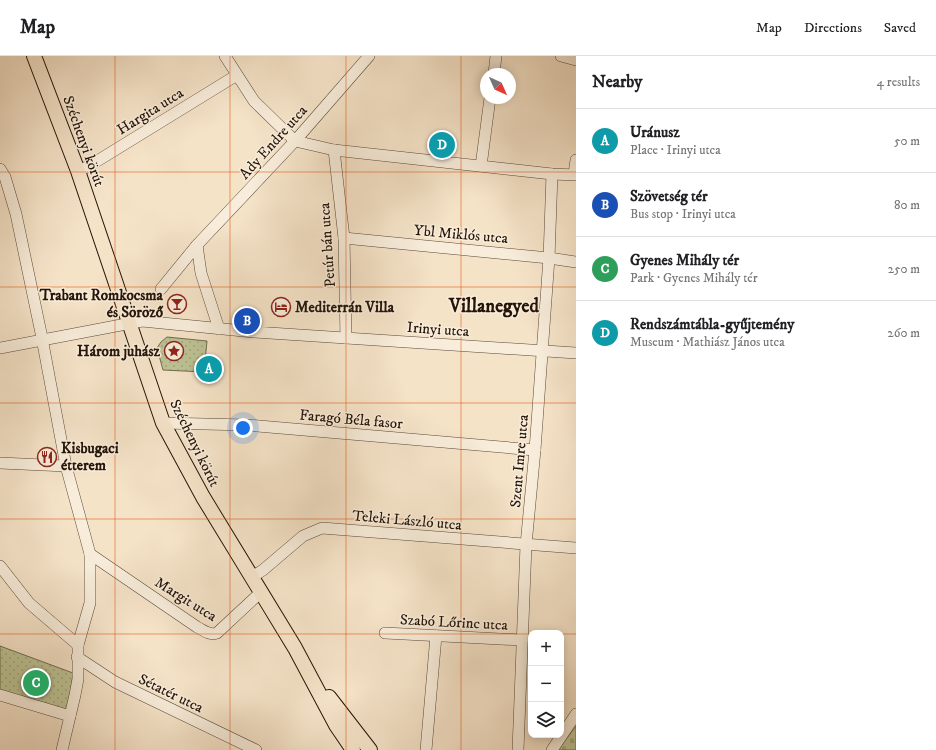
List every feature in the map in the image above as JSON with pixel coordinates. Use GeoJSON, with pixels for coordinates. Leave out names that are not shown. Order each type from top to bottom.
{"type":"FeatureCollection","features":[{"type":"Feature","properties":{"kind":"main road","name":"Széchenyi körút"},"geometry":{"type":"LineString","coordinates":[[36,57],[78,171],[164,423],[203,497],[295,648],[320,686],[370,750]]}},
{"type":"Feature","properties":{"kind":"main road","name":"Széchenyi körút"},"geometry":{"type":"LineString","coordinates":[[295,648],[336,726],[353,750]]}},
{"type":"Feature","properties":{"kind":"street"},"geometry":{"type":"LineString","coordinates":[[225,56],[254,101],[295,141],[334,150],[552,174],[575,175],[576,160]]}},
{"type":"Feature","properties":{"kind":"street","name":"Ady Endre utca"},"geometry":{"type":"LineString","coordinates":[[161,289],[197,245],[295,141],[369,56]]}},
{"type":"Feature","properties":{"kind":"street"},"geometry":{"type":"LineString","coordinates":[[495,68],[496,56]]}},
{"type":"Feature","properties":{"kind":"street"},"geometry":{"type":"LineString","coordinates":[[561,56],[576,60]]}},
{"type":"Feature","properties":{"kind":"street","name":"Hargita utca"},"geometry":{"type":"LineString","coordinates":[[78,171],[96,162],[237,75]]}},
{"type":"Feature","properties":{"kind":"street"},"geometry":{"type":"LineString","coordinates":[[481,166],[489,104]]}},
{"type":"Feature","properties":{"kind":"street","name":"Petúr bán utca"},"geometry":{"type":"LineString","coordinates":[[334,150],[344,238],[346,338]]}},
{"type":"Feature","properties":{"kind":"street"},"geometry":{"type":"LineString","coordinates":[[0,168],[5,177],[16,214],[66,466],[90,554],[90,603],[78,644],[78,679],[62,750]]}},
{"type":"Feature","properties":{"kind":"street","name":"Szent Imre utca"},"geometry":{"type":"LineString","coordinates":[[518,750],[526,545],[543,351],[549,258],[552,174]]}},
{"type":"Feature","properties":{"kind":"street","name":"Ybl Miklós utca"},"geometry":{"type":"LineString","coordinates":[[344,238],[549,258],[576,262]]}},
{"type":"Feature","properties":{"kind":"street"},"geometry":{"type":"LineString","coordinates":[[197,245],[201,274],[219,329]]}},
{"type":"Feature","properties":{"kind":"street","name":"Irinyi utca"},"geometry":{"type":"LineString","coordinates":[[0,348],[142,321],[219,329],[576,353]]}},
{"type":"Feature","properties":{"kind":"street","name":"Faragó Béla fasor"},"geometry":{"type":"LineString","coordinates":[[164,423],[247,425],[535,450]]}},
{"type":"Feature","properties":{"kind":"street"},"geometry":{"type":"LineString","coordinates":[[0,463],[66,466]]}},
{"type":"Feature","properties":{"kind":"street","name":"Teleki László utca"},"geometry":{"type":"LineString","coordinates":[[252,577],[263,570],[302,536],[322,528],[576,548]]}},
{"type":"Feature","properties":{"kind":"street","name":"Margit utca"},"geometry":{"type":"LineString","coordinates":[[90,554],[197,627],[214,634],[217,633],[261,592]]}},
{"type":"Feature","properties":{"kind":"street"},"geometry":{"type":"LineString","coordinates":[[0,566],[29,603],[78,644]]}},
{"type":"Feature","properties":{"kind":"street","name":"Szabó Lőrinc utca"},"geometry":{"type":"LineString","coordinates":[[385,633],[522,640]]}},
{"type":"Feature","properties":{"kind":"street"},"geometry":{"type":"LineString","coordinates":[[426,750],[436,636]]}},
{"type":"Feature","properties":{"kind":"street","name":"Sétatér utca"},"geometry":{"type":"LineString","coordinates":[[77,657],[115,682],[256,750]]}},
{"type":"Feature","properties":{"kind":"street"},"geometry":{"type":"LineString","coordinates":[[0,695],[70,716]]}},
{"type":"Feature","properties":{"kind":"street"},"geometry":{"type":"LineString","coordinates":[[552,750],[576,714]]}},
{"type":"Feature","properties":{"kind":"street"},"geometry":{"type":"LineString","coordinates":[[336,726],[347,750]]}},
{"type":"Feature","properties":{"kind":"green space"},"geometry":{"type":"Polygon","coordinates":[[[167,337],[207,341],[204,372],[163,370],[157,348],[167,337]]]}},
{"type":"Feature","properties":{"kind":"green space"},"geometry":{"type":"Polygon","coordinates":[[[0,646],[73,673],[68,714],[0,692],[0,646]]]}},
{"type":"Feature","properties":{"kind":"green space"},"geometry":{"type":"Polygon","coordinates":[[[576,726],[576,750],[558,750],[576,726]]]}},
{"type":"Feature","properties":{"kind":"place","name":"Rendszámtábla-gyűjtemény"},"geometry":{"type":"Point","coordinates":[442,145]}},
{"type":"Feature","properties":{"kind":"place","name":"Trabant Romkocsma és Söröző"},"geometry":{"type":"Point","coordinates":[177,304]}},
{"type":"Feature","properties":{"kind":"place","name":"Mediterrán Villa"},"geometry":{"type":"Point","coordinates":[281,307]}},
{"type":"Feature","properties":{"kind":"place","name":"Szövetség tér"},"geometry":{"type":"Point","coordinates":[247,321]}},
{"type":"Feature","properties":{"kind":"place","name":"Három juhász"},"geometry":{"type":"Point","coordinates":[174,351]}},
{"type":"Feature","properties":{"kind":"place","name":"Uránusz"},"geometry":{"type":"Point","coordinates":[209,369]}},
{"type":"Feature","properties":{"kind":"place","name":"Kisbugaci étterem"},"geometry":{"type":"Point","coordinates":[47,457]}},
{"type":"Feature","properties":{"kind":"place","name":"Gyenes Mihály tér"},"geometry":{"type":"Point","coordinates":[36,683]}},
{"type":"Feature","properties":{"kind":"district","name":"Villanegyed"},"geometry":{"type":"Point","coordinates":[494,305]}}]}
